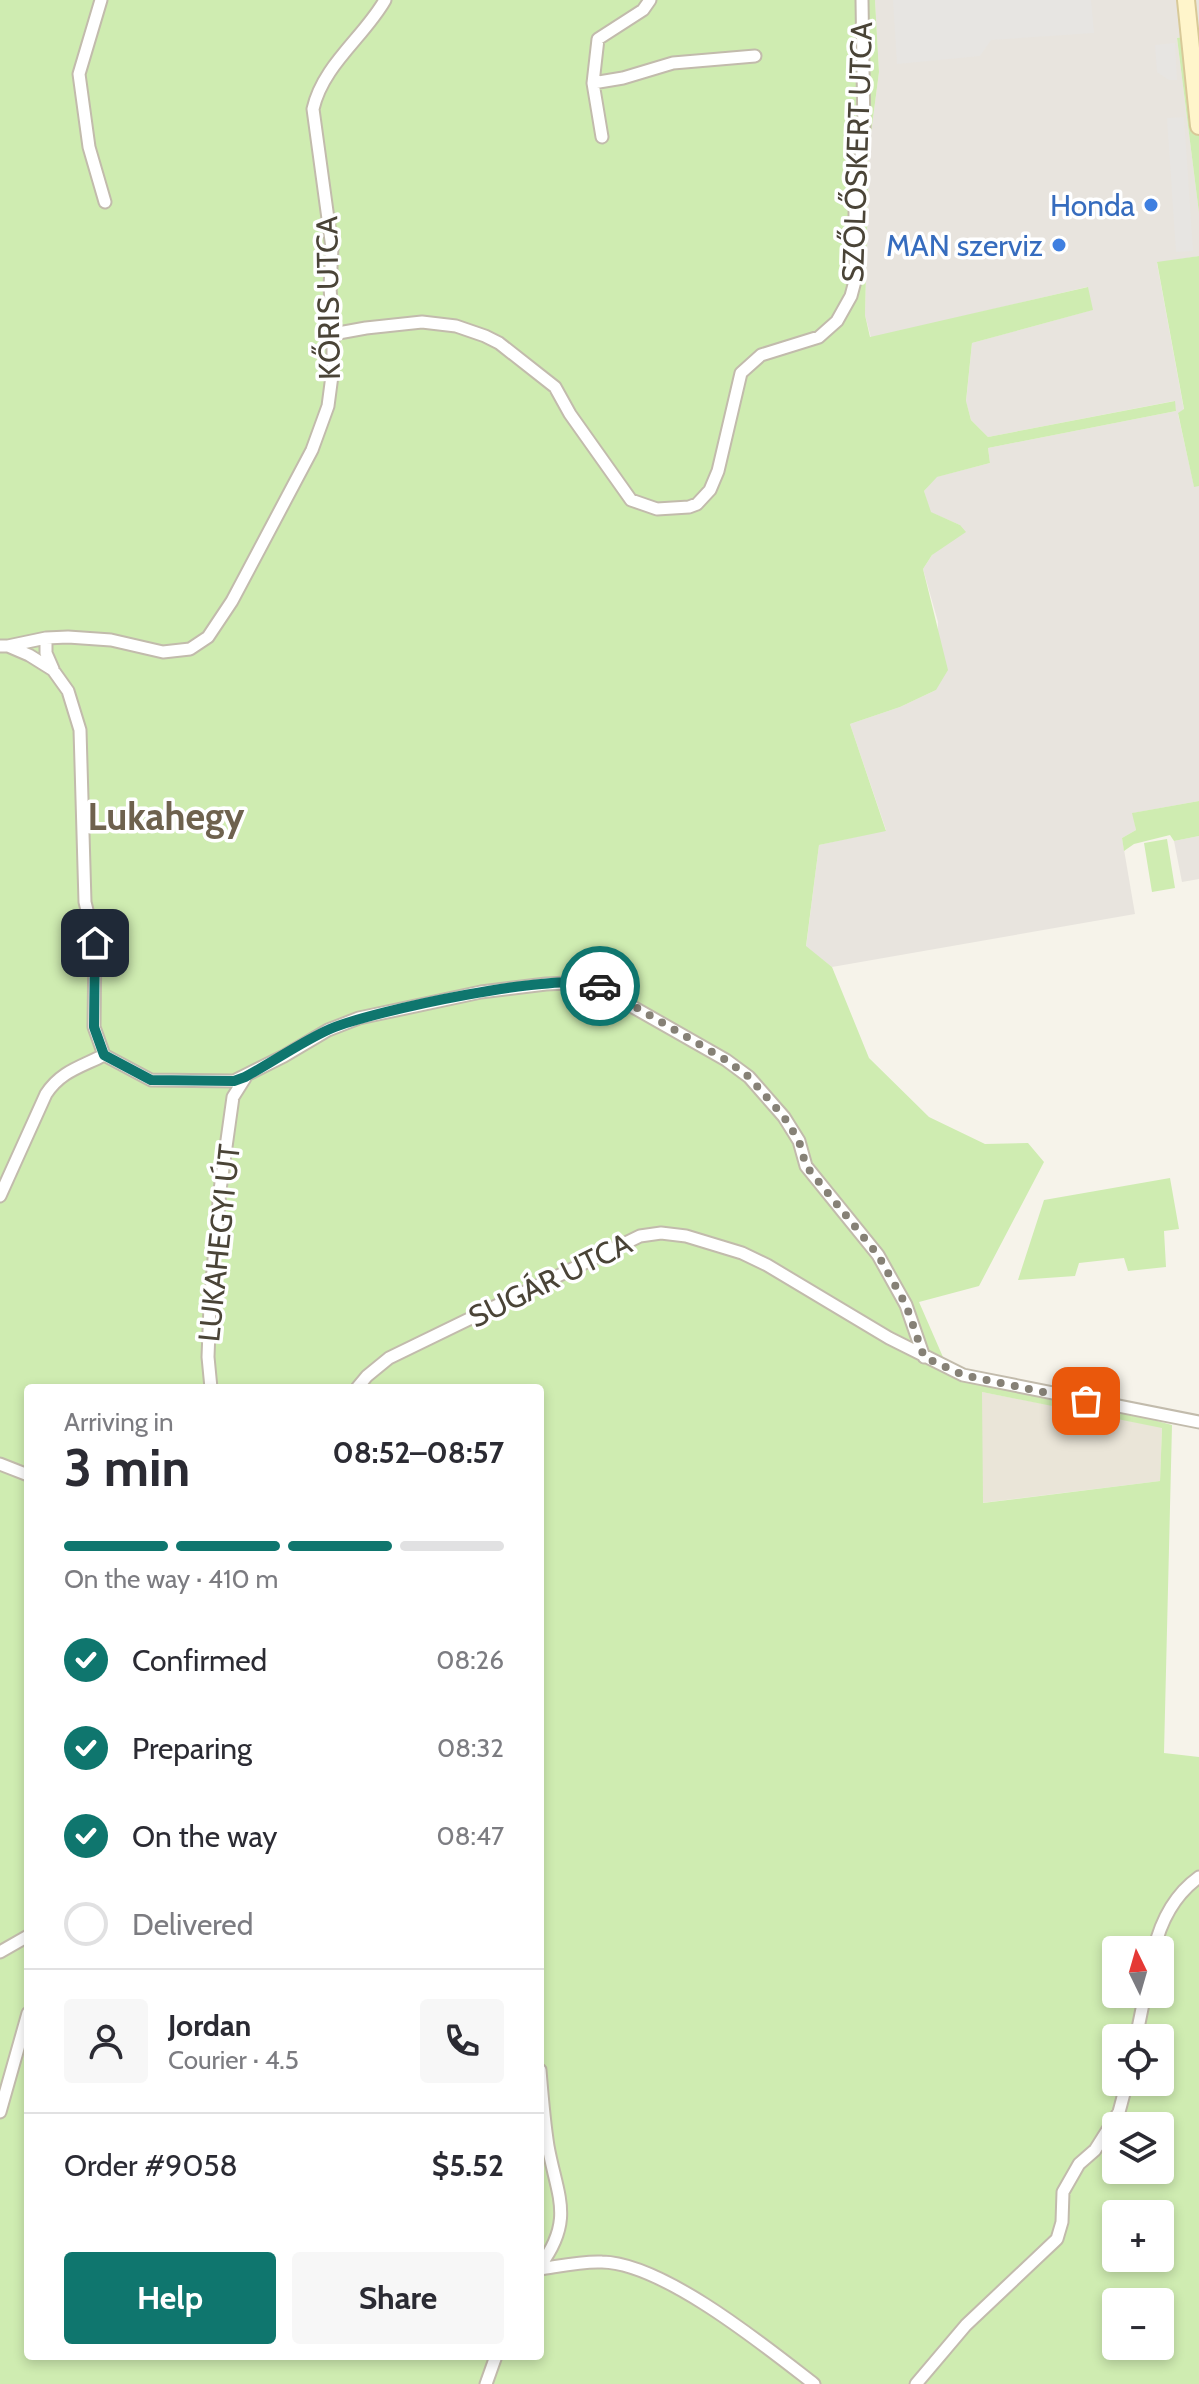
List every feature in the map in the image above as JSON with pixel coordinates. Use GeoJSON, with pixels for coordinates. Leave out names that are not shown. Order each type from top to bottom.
{"type":"FeatureCollection","features":[{"type":"Feature","properties":{"kind":"main road"},"geometry":{"type":"LineString","coordinates":[[1186,0],[1199,126]]}},
{"type":"Feature","properties":{"kind":"street"},"geometry":{"type":"LineString","coordinates":[[101,0],[79,74],[89,147],[105,202]]}},
{"type":"Feature","properties":{"kind":"street","name":"KŐRIS UTCA"},"geometry":{"type":"LineString","coordinates":[[46,638],[111,640],[163,652],[190,649],[208,637],[224,615],[312,450],[328,406],[333,368],[332,248],[313,109],[317,95],[339,60],[385,0]]}},
{"type":"Feature","properties":{"kind":"street"},"geometry":{"type":"LineString","coordinates":[[602,137],[593,83],[598,39],[643,10],[650,0]]}},
{"type":"Feature","properties":{"kind":"street","name":"SZŐLŐSKERT UTCA"},"geometry":{"type":"LineString","coordinates":[[333,334],[389,324],[422,322],[456,326],[485,336],[499,343],[555,387],[570,414],[631,500],[657,509],[697,504],[710,490],[718,471],[741,373],[761,355],[819,337],[837,321],[851,296],[855,281],[855,198],[864,135],[862,0]]}},
{"type":"Feature","properties":{"kind":"street"},"geometry":{"type":"LineString","coordinates":[[593,83],[623,78],[673,63],[755,56]]}},
{"type":"Feature","properties":{"kind":"street"},"geometry":{"type":"LineString","coordinates":[[4,646],[46,638],[46,653],[53,670],[68,691],[80,730],[85,902],[95,943],[94,1027],[104,1055],[151,1080],[220,1081],[245,1077],[328,1030],[359,1018],[481,992],[589,982],[712,1052],[749,1077],[784,1117],[799,1141],[806,1166],[878,1255],[906,1305],[924,1357]]}},
{"type":"Feature","properties":{"kind":"street"},"geometry":{"type":"LineString","coordinates":[[4,646],[53,670]]}},
{"type":"Feature","properties":{"kind":"street"},"geometry":{"type":"LineString","coordinates":[[0,1196],[55,1080],[104,1055]]}},
{"type":"Feature","properties":{"kind":"street"},"geometry":{"type":"LineString","coordinates":[[220,1081],[233,1097],[245,1077]]}},
{"type":"Feature","properties":{"kind":"street","name":"LUKAHEGYI ÚT"},"geometry":{"type":"LineString","coordinates":[[211,1384],[208,1357],[210,1305],[220,1190],[233,1097]]}},
{"type":"Feature","properties":{"kind":"street","name":"SUGÁR UTCA"},"geometry":{"type":"LineString","coordinates":[[360,1384],[389,1358],[640,1236],[661,1233],[719,1244],[742,1253],[924,1357],[963,1375],[1199,1422]]}},
{"type":"Feature","properties":{"kind":"street"},"geometry":{"type":"LineString","coordinates":[[0,1464],[24,1473]]}},
{"type":"Feature","properties":{"kind":"street"},"geometry":{"type":"LineString","coordinates":[[1158,1936],[1163,1919],[1180,1893],[1199,1877]]}},
{"type":"Feature","properties":{"kind":"street"},"geometry":{"type":"LineString","coordinates":[[0,1952],[24,1938]]}},
{"type":"Feature","properties":{"kind":"street"},"geometry":{"type":"LineString","coordinates":[[0,2112],[5,2079],[24,2024]]}},
{"type":"Feature","properties":{"kind":"street"},"geometry":{"type":"LineString","coordinates":[[916,2384],[966,2325],[1057,2239],[1062,2222],[1063,2192],[1079,2164],[1095,2150],[1119,2112],[1123,2096]]}},
{"type":"Feature","properties":{"kind":"street"},"geometry":{"type":"LineString","coordinates":[[544,2108],[562,2219],[555,2242],[544,2260]]}},
{"type":"Feature","properties":{"kind":"street"},"geometry":{"type":"LineString","coordinates":[[544,2267],[602,2262],[642,2270],[717,2311],[814,2384]]}},
{"type":"Feature","properties":{"kind":"street"},"geometry":{"type":"LineString","coordinates":[[486,2384],[495,2360]]}},
{"type":"Feature","properties":{"kind":"shaded area"},"geometry":{"type":"Polygon","coordinates":[[[875,0],[1199,0],[1199,34],[1177,38],[1199,213],[1199,256],[1157,263],[1184,410],[1178,414],[1194,486],[1199,486],[1199,801],[1133,813],[1136,830],[1122,838],[1135,914],[832,967],[806,947],[819,845],[886,830],[850,724],[900,707],[936,690],[938,622],[923,569],[960,525],[930,512],[924,491],[936,477],[990,463],[988,448],[1176,411],[1174,401],[988,437],[971,420],[966,402],[972,343],[1092,310],[1087,287],[871,338],[865,315],[869,149],[879,72],[875,0]]]}},
{"type":"Feature","properties":{"kind":"shaded area"},"geometry":{"type":"Polygon","coordinates":[[[893,0],[1091,0],[1094,33],[991,40],[980,56],[897,64],[893,0]]]}},
{"type":"Feature","properties":{"kind":"shaded area"},"geometry":{"type":"Polygon","coordinates":[[[1175,43],[1177,80],[1169,80],[1157,72],[1155,45],[1175,43]]]}},
{"type":"Feature","properties":{"kind":"shaded area"},"geometry":{"type":"Polygon","coordinates":[[[1184,117],[1193,251],[1176,252],[1167,118],[1184,117]]]}},
{"type":"Feature","properties":{"kind":"shaded area"},"geometry":{"type":"Polygon","coordinates":[[[1199,836],[1199,879],[1182,882],[1174,841],[1199,836]]]}},
{"type":"Feature","properties":{"kind":"shaded area"},"geometry":{"type":"Polygon","coordinates":[[[982,1392],[1162,1427],[1160,1481],[982,1503],[982,1392]]]}},
{"type":"Feature","properties":{"kind":"green space"},"geometry":{"type":"Polygon","coordinates":[[[0,0],[875,0],[879,72],[869,149],[865,315],[870,337],[1088,287],[1093,310],[972,343],[966,401],[971,420],[988,437],[1175,401],[1176,411],[988,448],[990,463],[937,477],[924,491],[931,512],[960,525],[966,532],[932,555],[923,569],[948,670],[936,690],[900,707],[850,724],[886,831],[819,845],[806,946],[832,967],[869,1058],[929,1117],[985,1144],[1028,1143],[1044,1162],[979,1286],[919,1302],[946,1364],[1172,1425],[1164,1753],[1199,1757],[1199,2384],[0,2384],[0,0]],[[982,1392],[983,1503],[1160,1481],[1162,1428],[982,1392]]]}},
{"type":"Feature","properties":{"kind":"green space"},"geometry":{"type":"Polygon","coordinates":[[[1199,34],[1199,213],[1177,38],[1199,34]]]}},
{"type":"Feature","properties":{"kind":"green space"},"geometry":{"type":"Polygon","coordinates":[[[1199,256],[1199,486],[1194,487],[1178,413],[1184,409],[1157,262],[1199,256]]]}},
{"type":"Feature","properties":{"kind":"green space"},"geometry":{"type":"Polygon","coordinates":[[[1199,801],[1199,836],[1174,841],[1170,835],[1134,844],[1124,851],[1122,838],[1136,830],[1132,813],[1199,801]]]}},
{"type":"Feature","properties":{"kind":"green space"},"geometry":{"type":"Polygon","coordinates":[[[1167,839],[1175,888],[1152,892],[1144,843],[1167,839]]]}},
{"type":"Feature","properties":{"kind":"green space"},"geometry":{"type":"Polygon","coordinates":[[[1170,1178],[1179,1229],[1164,1231],[1166,1267],[1128,1271],[1124,1258],[1079,1263],[1075,1276],[1018,1280],[1044,1200],[1170,1178]]]}},
{"type":"Feature","properties":{"kind":"way so far"},"geometry":{"type":"LineString","coordinates":[[600,986],[726,1060],[749,1077],[784,1117],[799,1141],[806,1166],[878,1255],[906,1305],[924,1357],[963,1375],[1086,1401]]}},
{"type":"Feature","properties":{"kind":"place","name":"Honda"},"geometry":{"type":"Point","coordinates":[1151,205]}},
{"type":"Feature","properties":{"kind":"place","name":"MAN szerviz"},"geometry":{"type":"Point","coordinates":[1059,245]}},
{"type":"Feature","properties":{"kind":"district","name":"Lukahegy"},"geometry":{"type":"Point","coordinates":[166,816]}},
{"type":"Feature","properties":{"kind":"route"},"geometry":{"type":"LineString","coordinates":[[95,943],[94,1027],[104,1055],[151,1080],[172,1082],[234,1081],[328,1030],[359,1018],[481,992],[580,981],[600,986]]}}]}
